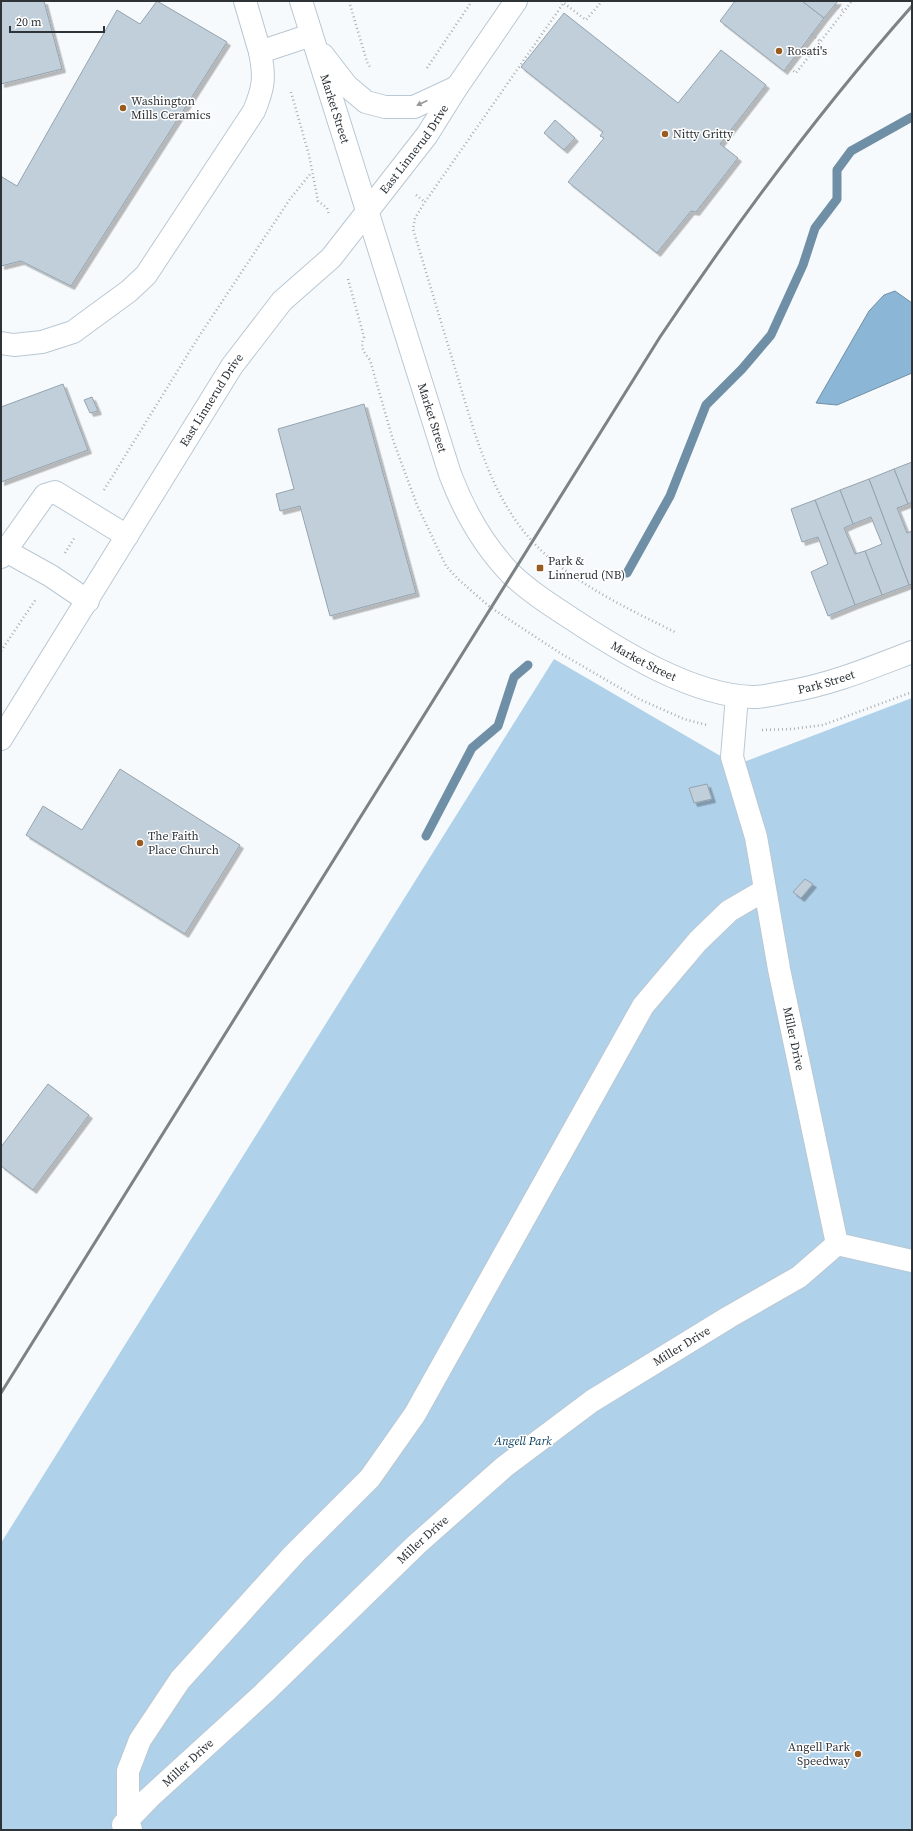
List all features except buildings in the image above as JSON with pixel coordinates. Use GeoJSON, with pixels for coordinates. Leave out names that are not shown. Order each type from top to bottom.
{"type":"FeatureCollection","features":[{"type":"Feature","properties":{"kind":"street"},"geometry":{"type":"LineString","coordinates":[[1,343],[14,345],[42,342],[73,332],[129,291],[146,275],[254,111],[262,92],[264,71],[245,1]]}},
{"type":"Feature","properties":{"kind":"street","name":"Market Street"},"geometry":{"type":"LineString","coordinates":[[301,1],[448,467],[469,517],[489,547],[511,574],[537,596],[587,629],[660,670],[699,687],[737,696]]}},
{"type":"Feature","properties":{"kind":"street","name":"East Linnerud Drive"},"geometry":{"type":"LineString","coordinates":[[1,739],[88,601],[232,366],[282,301],[331,258],[367,213],[427,135],[457,87],[516,1]]}},
{"type":"Feature","properties":{"kind":"street"},"geometry":{"type":"LineString","coordinates":[[260,52],[313,39]]}},
{"type":"Feature","properties":{"kind":"street","name":"East Linnerud Drive"},"geometry":{"type":"LineString","coordinates":[[313,39],[348,86],[366,102],[390,108],[414,107],[457,87]]}},
{"type":"Feature","properties":{"kind":"street"},"geometry":{"type":"LineString","coordinates":[[88,601],[51,576],[3,554],[45,495],[55,492],[127,536]]}},
{"type":"Feature","properties":{"kind":"street","name":"Park Street"},"geometry":{"type":"LineString","coordinates":[[737,696],[762,696],[813,688],[848,677],[912,652]]}},
{"type":"Feature","properties":{"kind":"street","name":"Miller Drive"},"geometry":{"type":"LineString","coordinates":[[126,1827],[149,1798],[264,1693],[416,1545],[504,1467],[592,1401],[729,1317],[799,1277],[837,1244],[779,969],[756,837],[732,757],[737,696]]}},
{"type":"Feature","properties":{"kind":"street"},"geometry":{"type":"LineString","coordinates":[[126,1827],[128,1771],[140,1740],[180,1680],[294,1554],[370,1478],[415,1414],[643,1006],[698,940],[729,911],[765,890]]}},
{"type":"Feature","properties":{"kind":"street"},"geometry":{"type":"LineString","coordinates":[[837,1244],[912,1261]]}},
{"type":"Feature","properties":{"kind":"path"},"geometry":{"type":"LineString","coordinates":[[349,1],[370,69]]}},
{"type":"Feature","properties":{"kind":"path"},"geometry":{"type":"LineString","coordinates":[[424,71],[430,67],[472,1]]}},
{"type":"Feature","properties":{"kind":"path"},"geometry":{"type":"LineString","coordinates":[[602,1],[586,20],[563,2],[425,202],[415,218],[413,229],[470,420],[490,474],[511,513],[532,541],[557,565],[599,592],[677,633]]}},
{"type":"Feature","properties":{"kind":"path"},"geometry":{"type":"LineString","coordinates":[[787,66],[796,73],[852,1]]}},
{"type":"Feature","properties":{"kind":"path"},"geometry":{"type":"LineString","coordinates":[[836,5],[844,11]]}},
{"type":"Feature","properties":{"kind":"path"},"geometry":{"type":"LineString","coordinates":[[812,35],[820,41]]}},
{"type":"Feature","properties":{"kind":"path"},"geometry":{"type":"LineString","coordinates":[[1,651],[51,576],[196,341],[290,200],[312,172],[318,200],[327,208]]}},
{"type":"Feature","properties":{"kind":"path"},"geometry":{"type":"LineString","coordinates":[[364,337],[361,344],[363,351],[370,360],[375,379]]}},
{"type":"Feature","properties":{"kind":"path"},"geometry":{"type":"LineString","coordinates":[[770,730],[792,729],[823,724],[912,692]]}},
{"type":"Feature","properties":{"kind":"path"},"geometry":{"type":"LineString","coordinates":[[693,722],[709,725]]}},
{"type":"Feature","properties":{"kind":"green space","name":"Angell Park"},"geometry":{"type":"Polygon","coordinates":[[[554,659],[736,765],[912,698],[912,1830],[1,1830],[1,1543],[554,659]]]}},
{"type":"Feature","properties":{"kind":"shaded area"},"geometry":{"type":"Polygon","coordinates":[[[895,291],[912,303],[912,373],[837,405],[816,403],[869,311],[884,295],[895,291]]]}},
{"type":"Feature","properties":{"kind":"waterway"},"geometry":{"type":"LineString","coordinates":[[627,573],[670,496],[706,405],[742,369],[771,335],[803,265],[815,228],[837,199],[837,170],[851,151],[912,117]]}},
{"type":"Feature","properties":{"kind":"waterway"},"geometry":{"type":"LineString","coordinates":[[426,836],[472,748],[498,726],[514,677],[528,665]]}},
{"type":"Feature","properties":{"kind":"railway"},"geometry":{"type":"LineString","coordinates":[[1,1393],[660,337],[719,251],[780,167],[845,85],[912,6]]}},
{"type":"Feature","properties":{"kind":"place","name":"Rosati's"},"geometry":{"type":"Point","coordinates":[779,51]}},
{"type":"Feature","properties":{"kind":"place","name":"Washington Mills Ceramics"},"geometry":{"type":"Point","coordinates":[123,108]}},
{"type":"Feature","properties":{"kind":"place","name":"Nitty Gritty"},"geometry":{"type":"Point","coordinates":[665,134]}},
{"type":"Feature","properties":{"kind":"place","name":"Park & Linnerud (NB)"},"geometry":{"type":"Point","coordinates":[540,568]}},
{"type":"Feature","properties":{"kind":"place","name":"The Faith Place Church"},"geometry":{"type":"Point","coordinates":[140,843]}},
{"type":"Feature","properties":{"kind":"place","name":"Angell Park Speedway"},"geometry":{"type":"Point","coordinates":[858,1754]}}]}
